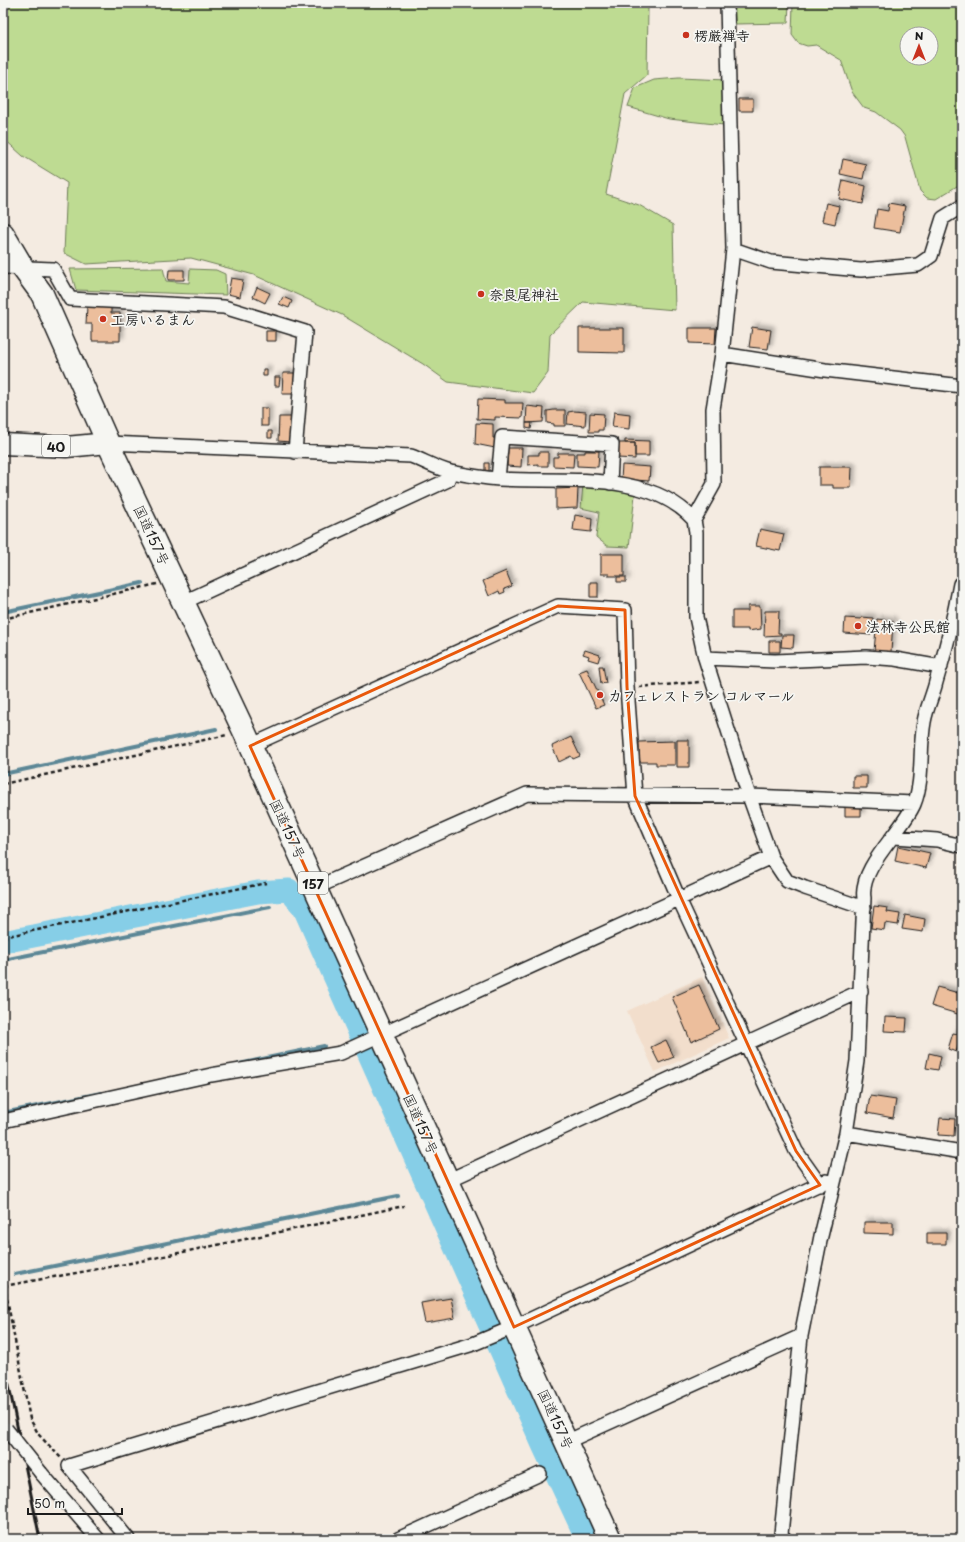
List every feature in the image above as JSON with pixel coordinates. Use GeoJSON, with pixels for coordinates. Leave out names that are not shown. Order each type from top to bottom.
{"type":"FeatureCollection","features":[{"type":"Feature","properties":{"kind":"highway","name":"国道157号"},"geometry":{"type":"LineString","coordinates":[[3,234],[13,268],[42,294],[108,443],[184,602],[315,888],[376,1037],[447,1181],[610,1539]]}},
{"type":"Feature","properties":{"kind":"main road","name":"40"},"geometry":{"type":"LineString","coordinates":[[3,444],[66,447],[108,443]]}},
{"type":"Feature","properties":{"kind":"street"},"geometry":{"type":"LineString","coordinates":[[694,520],[714,484],[713,409],[722,354],[733,249],[727,3]]}},
{"type":"Feature","properties":{"kind":"street"},"geometry":{"type":"LineString","coordinates":[[733,249],[770,262],[861,270],[918,265],[931,256],[943,218],[958,208],[962,208]]}},
{"type":"Feature","properties":{"kind":"street"},"geometry":{"type":"LineString","coordinates":[[13,268],[53,269],[70,300],[224,306],[305,332],[295,452]]}},
{"type":"Feature","properties":{"kind":"street"},"geometry":{"type":"LineString","coordinates":[[722,354],[825,370],[962,386]]}},
{"type":"Feature","properties":{"kind":"street"},"geometry":{"type":"LineString","coordinates":[[498,479],[502,437],[612,444],[610,483]]}},
{"type":"Feature","properties":{"kind":"street"},"geometry":{"type":"LineString","coordinates":[[108,443],[411,456],[450,472],[498,479],[630,485],[666,497],[678,504],[694,520],[696,532],[696,618],[705,658],[749,796],[771,857],[787,881],[864,908]]}},
{"type":"Feature","properties":{"kind":"street"},"geometry":{"type":"LineString","coordinates":[[184,602],[448,480],[450,472]]}},
{"type":"Feature","properties":{"kind":"street"},"geometry":{"type":"LineString","coordinates":[[779,1537],[800,1336],[835,1175],[846,1134],[857,1061],[864,908],[863,888],[880,852],[895,837],[914,803],[919,776],[924,721],[941,667],[960,584],[962,583]]}},
{"type":"Feature","properties":{"kind":"street"},"geometry":{"type":"LineString","coordinates":[[247,739],[558,606],[625,610],[627,688],[635,796],[679,899],[796,1151],[820,1185]]}},
{"type":"Feature","properties":{"kind":"street"},"geometry":{"type":"LineString","coordinates":[[705,658],[775,661],[866,657],[895,659],[941,667]]}},
{"type":"Feature","properties":{"kind":"street"},"geometry":{"type":"LineString","coordinates":[[315,888],[527,794],[749,796],[914,803]]}},
{"type":"Feature","properties":{"kind":"street"},"geometry":{"type":"LineString","coordinates":[[895,837],[937,840],[962,846]]}},
{"type":"Feature","properties":{"kind":"street"},"geometry":{"type":"LineString","coordinates":[[3,1121],[210,1075],[340,1053],[349,1050],[771,857]]}},
{"type":"Feature","properties":{"kind":"street"},"geometry":{"type":"LineString","coordinates":[[447,1181],[861,991]]}},
{"type":"Feature","properties":{"kind":"street"},"geometry":{"type":"LineString","coordinates":[[846,1134],[962,1152]]}},
{"type":"Feature","properties":{"kind":"street"},"geometry":{"type":"LineString","coordinates":[[128,1539],[69,1466],[474,1344],[514,1327],[820,1185],[835,1175]]}},
{"type":"Feature","properties":{"kind":"street"},"geometry":{"type":"LineString","coordinates":[[566,1442],[800,1336]]}},
{"type":"Feature","properties":{"kind":"street"},"geometry":{"type":"LineString","coordinates":[[5,1427],[41,1473],[98,1539]]}},
{"type":"Feature","properties":{"kind":"street"},"geometry":{"type":"LineString","coordinates":[[398,1539],[540,1474]]}},
{"type":"Feature","properties":{"kind":"path"},"geometry":{"type":"LineString","coordinates":[[3,619],[173,580]]}},
{"type":"Feature","properties":{"kind":"path"},"geometry":{"type":"LineString","coordinates":[[627,688],[712,681]]}},
{"type":"Feature","properties":{"kind":"path"},"geometry":{"type":"LineString","coordinates":[[3,784],[247,739]]}},
{"type":"Feature","properties":{"kind":"path"},"geometry":{"type":"LineString","coordinates":[[3,937],[266,883]]}},
{"type":"Feature","properties":{"kind":"path"},"geometry":{"type":"LineString","coordinates":[[4,1286],[118,1266],[404,1206]]}},
{"type":"Feature","properties":{"kind":"path"},"geometry":{"type":"LineString","coordinates":[[3,1278],[30,1419],[39,1435],[69,1466]]}},
{"type":"Feature","properties":{"kind":"highlighted area"},"geometry":{"type":"Polygon","coordinates":[[[558,606],[625,610],[627,687],[635,796],[796,1151],[820,1185],[514,1327],[250,746],[558,606]]]}},
{"type":"Feature","properties":{"kind":"shaded area"},"geometry":{"type":"Polygon","coordinates":[[[702,977],[729,1038],[655,1072],[627,1011],[702,977]]]}},
{"type":"Feature","properties":{"kind":"green space"},"geometry":{"type":"Polygon","coordinates":[[[3,3],[645,3],[648,8],[647,75],[625,94],[606,194],[639,205],[673,225],[675,310],[583,302],[550,334],[548,373],[533,393],[448,382],[423,364],[342,315],[254,275],[191,258],[86,264],[64,253],[67,183],[23,156],[3,138],[3,3]]]}},
{"type":"Feature","properties":{"kind":"green space"},"geometry":{"type":"Polygon","coordinates":[[[734,3],[789,3],[788,23],[735,24],[734,3]]]}},
{"type":"Feature","properties":{"kind":"green space"},"geometry":{"type":"Polygon","coordinates":[[[793,3],[962,3],[962,183],[936,199],[927,198],[920,191],[905,137],[900,130],[876,112],[864,108],[852,92],[841,60],[816,45],[807,46],[798,43],[792,35],[793,3]]]}},
{"type":"Feature","properties":{"kind":"green space"},"geometry":{"type":"Polygon","coordinates":[[[679,78],[727,80],[724,125],[669,119],[628,107],[635,88],[654,80],[679,78]]]}},
{"type":"Feature","properties":{"kind":"green space"},"geometry":{"type":"Polygon","coordinates":[[[163,268],[166,281],[189,283],[190,269],[216,270],[225,274],[226,295],[76,290],[70,269],[163,268]]]}},
{"type":"Feature","properties":{"kind":"green space"},"geometry":{"type":"Polygon","coordinates":[[[583,484],[607,487],[635,495],[629,547],[607,546],[596,537],[599,512],[581,508],[583,484]]]}},
{"type":"Feature","properties":{"kind":"building"},"geometry":{"type":"Polygon","coordinates":[[[739,99],[753,99],[753,111],[739,111],[739,99]]]}},
{"type":"Feature","properties":{"kind":"building"},"geometry":{"type":"Polygon","coordinates":[[[843,159],[866,164],[863,179],[840,174],[843,159]]]}},
{"type":"Feature","properties":{"kind":"building"},"geometry":{"type":"Polygon","coordinates":[[[843,180],[866,186],[863,204],[839,199],[843,180]]]}},
{"type":"Feature","properties":{"kind":"building"},"geometry":{"type":"Polygon","coordinates":[[[826,203],[839,206],[835,224],[822,221],[826,203]]]}},
{"type":"Feature","properties":{"kind":"building"},"geometry":{"type":"Polygon","coordinates":[[[889,203],[905,206],[900,232],[874,228],[877,209],[888,211],[889,203]]]}},
{"type":"Feature","properties":{"kind":"building"},"geometry":{"type":"Polygon","coordinates":[[[169,270],[184,270],[184,280],[168,280],[169,270]]]}},
{"type":"Feature","properties":{"kind":"building"},"geometry":{"type":"Polygon","coordinates":[[[231,278],[243,280],[240,297],[228,294],[231,278]]]}},
{"type":"Feature","properties":{"kind":"building"},"geometry":{"type":"Polygon","coordinates":[[[257,287],[270,293],[265,303],[253,297],[257,287]]]}},
{"type":"Feature","properties":{"kind":"building"},"geometry":{"type":"Polygon","coordinates":[[[283,297],[292,301],[289,308],[279,304],[283,297]]]}},
{"type":"Feature","properties":{"kind":"building","name":"工房いるまん"},"geometry":{"type":"Polygon","coordinates":[[[87,306],[111,307],[111,313],[120,313],[120,341],[92,341],[92,324],[86,324],[87,306]]]}},
{"type":"Feature","properties":{"kind":"building"},"geometry":{"type":"Polygon","coordinates":[[[752,327],[771,330],[768,349],[749,347],[752,327]]]}},
{"type":"Feature","properties":{"kind":"building"},"geometry":{"type":"Polygon","coordinates":[[[579,328],[624,328],[624,353],[579,352],[579,328]]]}},
{"type":"Feature","properties":{"kind":"building"},"geometry":{"type":"Polygon","coordinates":[[[689,328],[716,328],[715,344],[689,343],[689,328]]]}},
{"type":"Feature","properties":{"kind":"building"},"geometry":{"type":"Polygon","coordinates":[[[266,331],[276,331],[276,341],[266,341],[266,331]]]}},
{"type":"Feature","properties":{"kind":"building"},"geometry":{"type":"Polygon","coordinates":[[[263,369],[267,369],[267,376],[263,376],[263,369]]]}},
{"type":"Feature","properties":{"kind":"building"},"geometry":{"type":"Polygon","coordinates":[[[283,373],[296,373],[295,394],[282,394],[283,373]]]}},
{"type":"Feature","properties":{"kind":"building"},"geometry":{"type":"Polygon","coordinates":[[[275,377],[280,377],[279,386],[275,386],[275,377]]]}},
{"type":"Feature","properties":{"kind":"building"},"geometry":{"type":"Polygon","coordinates":[[[478,399],[505,400],[505,403],[523,403],[522,418],[495,417],[495,420],[477,419],[478,399]]]}},
{"type":"Feature","properties":{"kind":"building"},"geometry":{"type":"Polygon","coordinates":[[[527,406],[544,408],[543,422],[526,423],[527,406]]]}},
{"type":"Feature","properties":{"kind":"building"},"geometry":{"type":"Polygon","coordinates":[[[261,408],[268,408],[268,426],[261,426],[261,408]]]}},
{"type":"Feature","properties":{"kind":"building"},"geometry":{"type":"Polygon","coordinates":[[[565,410],[565,426],[554,426],[554,424],[547,423],[547,411],[565,410]]]}},
{"type":"Feature","properties":{"kind":"building"},"geometry":{"type":"Polygon","coordinates":[[[568,412],[586,412],[585,426],[567,424],[568,412]]]}},
{"type":"Feature","properties":{"kind":"building"},"geometry":{"type":"Polygon","coordinates":[[[614,412],[630,414],[629,429],[612,427],[614,412]]]}},
{"type":"Feature","properties":{"kind":"building"},"geometry":{"type":"Polygon","coordinates":[[[590,413],[604,414],[603,430],[598,430],[598,432],[589,432],[590,413]]]}},
{"type":"Feature","properties":{"kind":"building"},"geometry":{"type":"Polygon","coordinates":[[[279,417],[292,417],[291,442],[278,441],[279,417]]]}},
{"type":"Feature","properties":{"kind":"building"},"geometry":{"type":"Polygon","coordinates":[[[476,423],[493,424],[495,448],[475,444],[476,423]]]}},
{"type":"Feature","properties":{"kind":"building"},"geometry":{"type":"Polygon","coordinates":[[[526,423],[532,423],[531,429],[526,428],[526,423]]]}},
{"type":"Feature","properties":{"kind":"building"},"geometry":{"type":"Polygon","coordinates":[[[268,431],[272,431],[272,438],[268,438],[268,431]]]}},
{"type":"Feature","properties":{"kind":"building"},"geometry":{"type":"Polygon","coordinates":[[[625,440],[649,441],[649,456],[635,456],[635,443],[625,443],[625,440]]]}},
{"type":"Feature","properties":{"kind":"building"},"geometry":{"type":"Polygon","coordinates":[[[618,443],[635,443],[635,459],[618,458],[618,443]]]}},
{"type":"Feature","properties":{"kind":"building"},"geometry":{"type":"Polygon","coordinates":[[[508,448],[522,448],[521,467],[507,466],[508,448]]]}},
{"type":"Feature","properties":{"kind":"building"},"geometry":{"type":"Polygon","coordinates":[[[585,451],[599,451],[598,467],[577,466],[577,453],[585,453],[585,451]]]}},
{"type":"Feature","properties":{"kind":"building"},"geometry":{"type":"Polygon","coordinates":[[[539,452],[548,452],[548,466],[538,466],[538,464],[528,465],[528,455],[539,455],[539,452]]]}},
{"type":"Feature","properties":{"kind":"building"},"geometry":{"type":"Polygon","coordinates":[[[558,453],[574,453],[573,467],[553,466],[553,457],[558,457],[558,453]]]}},
{"type":"Feature","properties":{"kind":"building"},"geometry":{"type":"Polygon","coordinates":[[[485,463],[489,463],[489,471],[485,471],[485,463]]]}},
{"type":"Feature","properties":{"kind":"building"},"geometry":{"type":"Polygon","coordinates":[[[622,465],[650,467],[649,481],[621,479],[622,465]]]}},
{"type":"Feature","properties":{"kind":"building"},"geometry":{"type":"Polygon","coordinates":[[[819,467],[852,467],[851,488],[833,488],[833,485],[819,485],[819,467]]]}},
{"type":"Feature","properties":{"kind":"building"},"geometry":{"type":"Polygon","coordinates":[[[578,488],[577,508],[556,509],[556,489],[578,488]]]}},
{"type":"Feature","properties":{"kind":"building"},"geometry":{"type":"Polygon","coordinates":[[[575,515],[592,518],[591,532],[573,530],[575,515]]]}},
{"type":"Feature","properties":{"kind":"building"},"geometry":{"type":"Polygon","coordinates":[[[760,529],[784,534],[780,551],[756,546],[760,529]]]}},
{"type":"Feature","properties":{"kind":"building"},"geometry":{"type":"Polygon","coordinates":[[[601,554],[624,554],[624,576],[609,576],[609,574],[601,574],[601,554]]]}},
{"type":"Feature","properties":{"kind":"building"},"geometry":{"type":"Polygon","coordinates":[[[506,571],[512,586],[504,589],[505,592],[500,594],[499,591],[489,596],[483,581],[506,571]]]}},
{"type":"Feature","properties":{"kind":"building"},"geometry":{"type":"Polygon","coordinates":[[[617,577],[626,577],[626,582],[617,582],[617,577]]]}},
{"type":"Feature","properties":{"kind":"building"},"geometry":{"type":"Polygon","coordinates":[[[590,582],[598,582],[598,597],[590,597],[590,582]]]}},
{"type":"Feature","properties":{"kind":"building"},"geometry":{"type":"Polygon","coordinates":[[[748,606],[760,606],[761,629],[748,631],[748,629],[732,629],[732,611],[748,611],[748,606]]]}},
{"type":"Feature","properties":{"kind":"building"},"geometry":{"type":"Polygon","coordinates":[[[765,611],[779,611],[778,633],[781,633],[781,635],[764,636],[765,611]]]}},
{"type":"Feature","properties":{"kind":"building","name":"法林寺公民館"},"geometry":{"type":"Polygon","coordinates":[[[862,617],[873,618],[871,635],[844,633],[845,618],[861,619],[862,617]]]}},
{"type":"Feature","properties":{"kind":"building"},"geometry":{"type":"Polygon","coordinates":[[[877,619],[893,621],[891,652],[874,651],[877,619]]]}},
{"type":"Feature","properties":{"kind":"building"},"geometry":{"type":"Polygon","coordinates":[[[782,635],[794,635],[793,648],[781,647],[782,635]]]}},
{"type":"Feature","properties":{"kind":"building"},"geometry":{"type":"Polygon","coordinates":[[[769,641],[780,641],[780,652],[769,652],[769,641]]]}},
{"type":"Feature","properties":{"kind":"building"},"geometry":{"type":"Polygon","coordinates":[[[585,650],[600,655],[598,662],[588,659],[589,656],[583,654],[585,650]]]}},
{"type":"Feature","properties":{"kind":"building"},"geometry":{"type":"Polygon","coordinates":[[[599,666],[603,666],[606,683],[601,684],[599,666]]]}},
{"type":"Feature","properties":{"kind":"building"},"geometry":{"type":"Polygon","coordinates":[[[587,669],[604,705],[596,708],[579,672],[587,669]]]}},
{"type":"Feature","properties":{"kind":"building"},"geometry":{"type":"Polygon","coordinates":[[[571,737],[580,756],[573,759],[571,756],[559,762],[552,746],[571,737]]]}},
{"type":"Feature","properties":{"kind":"building"},"geometry":{"type":"Polygon","coordinates":[[[677,740],[689,740],[689,767],[677,767],[677,740]]]}},
{"type":"Feature","properties":{"kind":"building"},"geometry":{"type":"Polygon","coordinates":[[[675,741],[675,765],[656,765],[656,762],[639,762],[639,742],[675,741]]]}},
{"type":"Feature","properties":{"kind":"building"},"geometry":{"type":"Polygon","coordinates":[[[853,776],[867,776],[867,788],[853,788],[853,776]]]}},
{"type":"Feature","properties":{"kind":"building"},"geometry":{"type":"Polygon","coordinates":[[[845,804],[861,805],[861,816],[845,816],[845,804]]]}},
{"type":"Feature","properties":{"kind":"building"},"geometry":{"type":"Polygon","coordinates":[[[898,846],[930,853],[926,868],[895,861],[898,846]]]}},
{"type":"Feature","properties":{"kind":"building"},"geometry":{"type":"Polygon","coordinates":[[[874,906],[888,908],[887,912],[900,914],[898,925],[885,923],[884,930],[871,928],[874,906]]]}},
{"type":"Feature","properties":{"kind":"building"},"geometry":{"type":"Polygon","coordinates":[[[905,915],[925,919],[923,932],[902,929],[905,915]]]}},
{"type":"Feature","properties":{"kind":"building"},"geometry":{"type":"Polygon","coordinates":[[[699,985],[719,1029],[691,1042],[672,997],[699,985]]]}},
{"type":"Feature","properties":{"kind":"building"},"geometry":{"type":"Polygon","coordinates":[[[937,987],[962,994],[961,1015],[931,1006],[937,987]]]}},
{"type":"Feature","properties":{"kind":"building"},"geometry":{"type":"Polygon","coordinates":[[[885,1017],[907,1018],[906,1032],[884,1031],[885,1017]]]}},
{"type":"Feature","properties":{"kind":"building"},"geometry":{"type":"Polygon","coordinates":[[[953,1033],[962,1035],[956,1052],[948,1049],[953,1033]]]}},
{"type":"Feature","properties":{"kind":"building"},"geometry":{"type":"Polygon","coordinates":[[[666,1040],[674,1057],[659,1063],[651,1047],[666,1040]]]}},
{"type":"Feature","properties":{"kind":"building"},"geometry":{"type":"Polygon","coordinates":[[[929,1053],[941,1056],[938,1070],[926,1068],[929,1053]]]}},
{"type":"Feature","properties":{"kind":"building"},"geometry":{"type":"Polygon","coordinates":[[[870,1096],[896,1100],[893,1118],[867,1113],[870,1096]]]}},
{"type":"Feature","properties":{"kind":"building"},"geometry":{"type":"Polygon","coordinates":[[[940,1118],[955,1119],[954,1136],[938,1135],[940,1118]]]}},
{"type":"Feature","properties":{"kind":"building"},"geometry":{"type":"Polygon","coordinates":[[[864,1222],[893,1222],[893,1234],[864,1233],[864,1222]]]}},
{"type":"Feature","properties":{"kind":"building"},"geometry":{"type":"Polygon","coordinates":[[[927,1233],[946,1233],[946,1244],[927,1244],[927,1233]]]}},
{"type":"Feature","properties":{"kind":"building"},"geometry":{"type":"Polygon","coordinates":[[[451,1298],[455,1318],[425,1323],[421,1303],[451,1298]]]}},
{"type":"Feature","properties":{"kind":"waterway"},"geometry":{"type":"LineString","coordinates":[[3,612],[142,583]]}},
{"type":"Feature","properties":{"kind":"waterway"},"geometry":{"type":"LineString","coordinates":[[3,774],[216,729]]}},
{"type":"Feature","properties":{"kind":"waterway"},"geometry":{"type":"LineString","coordinates":[[3,942],[258,892],[289,890],[304,908],[544,1447],[587,1539]]}},
{"type":"Feature","properties":{"kind":"waterway"},"geometry":{"type":"LineString","coordinates":[[3,960],[270,907]]}},
{"type":"Feature","properties":{"kind":"waterway"},"geometry":{"type":"LineString","coordinates":[[239,1064],[324,1046]]}},
{"type":"Feature","properties":{"kind":"waterway"},"geometry":{"type":"LineString","coordinates":[[3,1113],[101,1093]]}},
{"type":"Feature","properties":{"kind":"waterway"},"geometry":{"type":"LineString","coordinates":[[15,1274],[398,1196]]}},
{"type":"Feature","properties":{"kind":"railway"},"geometry":{"type":"LineString","coordinates":[[3,1356],[40,1539]]}},
{"type":"Feature","properties":{"kind":"place","name":"楞厳禅寺"},"geometry":{"type":"Point","coordinates":[686,35]}},
{"type":"Feature","properties":{"kind":"place","name":"奈良尾神社"},"geometry":{"type":"Point","coordinates":[481,294]}},
{"type":"Feature","properties":{"kind":"place","name":"工房いるまん"},"geometry":{"type":"Point","coordinates":[103,319]}},
{"type":"Feature","properties":{"kind":"place","name":"法林寺公民館"},"geometry":{"type":"Point","coordinates":[858,626]}},
{"type":"Feature","properties":{"kind":"place","name":"カフェレストラン コルマール"},"geometry":{"type":"Point","coordinates":[600,695]}}]}
